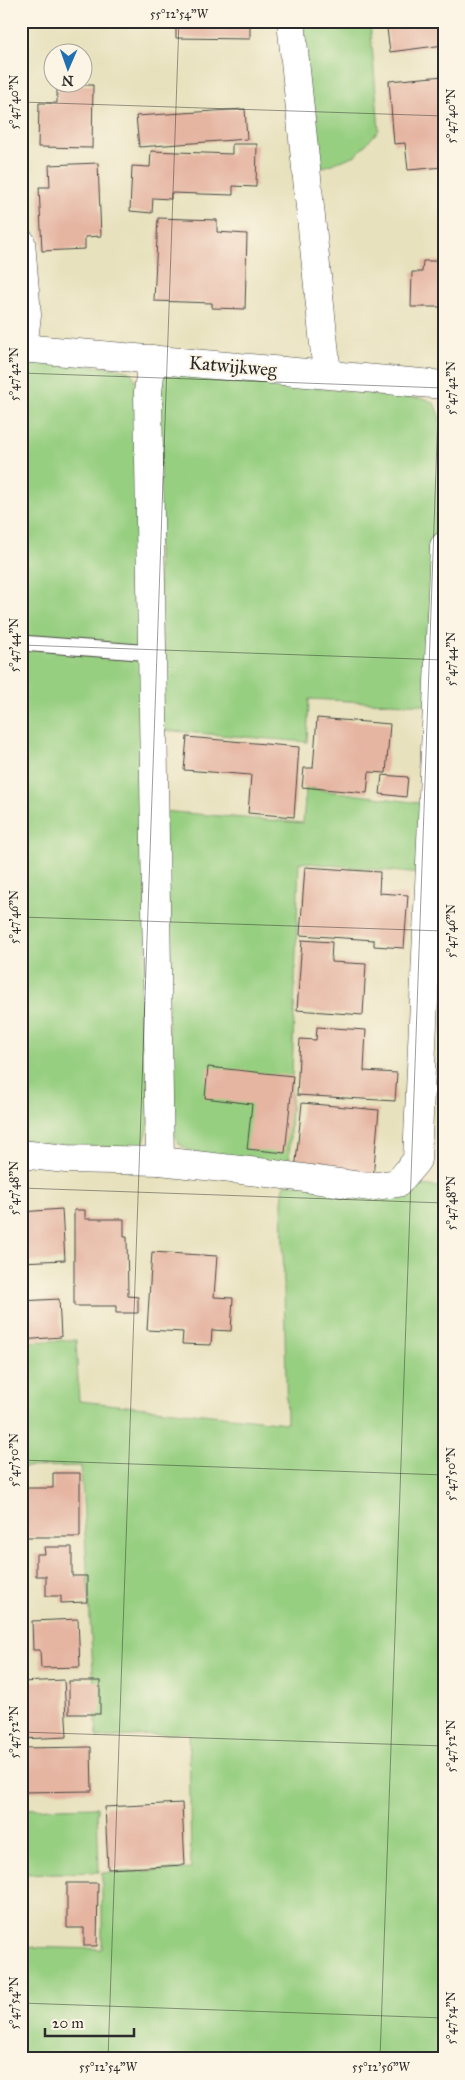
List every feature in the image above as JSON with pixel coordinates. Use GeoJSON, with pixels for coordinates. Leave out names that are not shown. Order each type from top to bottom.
{"type":"FeatureCollection","features":[{"type":"Feature","properties":{"kind":"street"},"geometry":{"type":"LineString","coordinates":[[291,21],[327,374]]}},
{"type":"Feature","properties":{"kind":"street"},"geometry":{"type":"LineString","coordinates":[[21,242],[27,315],[22,348]]}},
{"type":"Feature","properties":{"kind":"street","name":"Katwijkweg"},"geometry":{"type":"LineString","coordinates":[[22,348],[444,385]]}},
{"type":"Feature","properties":{"kind":"street"},"geometry":{"type":"LineString","coordinates":[[152,359],[148,392],[160,1162]]}},
{"type":"Feature","properties":{"kind":"street"},"geometry":{"type":"LineString","coordinates":[[21,1154],[66,1159],[160,1162],[268,1173],[369,1187],[398,1182],[417,1160],[444,546]]}},
{"type":"Feature","properties":{"kind":"lane"},"geometry":{"type":"LineString","coordinates":[[21,643],[152,653]]}},
{"type":"Feature","properties":{"kind":"green space"},"geometry":{"type":"Polygon","coordinates":[[[299,21],[370,21],[379,130],[356,155],[316,170],[299,21]]]}},
{"type":"Feature","properties":{"kind":"green space"},"geometry":{"type":"Polygon","coordinates":[[[21,359],[115,368],[131,372],[139,387],[149,1126],[144,1142],[133,1148],[21,1143],[21,359]]]}},
{"type":"Feature","properties":{"kind":"green space"},"geometry":{"type":"Polygon","coordinates":[[[176,373],[426,399],[434,403],[440,418],[427,705],[309,699],[307,742],[160,730],[156,382],[166,374],[176,373]]]}},
{"type":"Feature","properties":{"kind":"green space"},"geometry":{"type":"Polygon","coordinates":[[[306,788],[427,804],[421,874],[299,862],[289,1167],[192,1152],[179,1144],[172,1132],[161,811],[303,823],[306,788]]]}},
{"type":"Feature","properties":{"kind":"green space"},"geometry":{"type":"Polygon","coordinates":[[[410,1183],[444,1188],[444,2059],[21,2059],[21,1947],[102,1949],[102,1873],[191,1869],[189,1733],[97,1738],[81,1466],[21,1467],[21,1342],[76,1340],[79,1401],[287,1423],[282,1202],[284,1184],[410,1183]]]}},
{"type":"Feature","properties":{"kind":"green space"},"geometry":{"type":"Polygon","coordinates":[[[97,1807],[99,1872],[21,1874],[21,1809],[97,1807]]]}},
{"type":"Feature","properties":{"kind":"building"},"geometry":{"type":"Polygon","coordinates":[[[176,21],[250,21],[250,39],[176,38],[176,21]]]}},
{"type":"Feature","properties":{"kind":"building"},"geometry":{"type":"Polygon","coordinates":[[[386,21],[444,21],[444,45],[390,52],[386,21]]]}},
{"type":"Feature","properties":{"kind":"building"},"geometry":{"type":"Polygon","coordinates":[[[444,76],[444,167],[408,170],[405,143],[394,144],[389,81],[444,76]]]}},
{"type":"Feature","properties":{"kind":"building"},"geometry":{"type":"Polygon","coordinates":[[[93,85],[92,148],[38,147],[39,103],[57,103],[57,92],[92,92],[93,85]]]}},
{"type":"Feature","properties":{"kind":"building"},"geometry":{"type":"Polygon","coordinates":[[[245,109],[247,139],[139,147],[136,116],[245,109]]]}},
{"type":"Feature","properties":{"kind":"building"},"geometry":{"type":"Polygon","coordinates":[[[232,144],[257,144],[256,187],[233,186],[233,195],[171,193],[171,199],[153,198],[152,213],[130,211],[132,166],[150,167],[151,151],[232,154],[232,144]]]}},
{"type":"Feature","properties":{"kind":"building"},"geometry":{"type":"Polygon","coordinates":[[[98,163],[101,236],[85,237],[85,249],[42,251],[39,187],[50,187],[49,165],[98,163]]]}},
{"type":"Feature","properties":{"kind":"building"},"geometry":{"type":"Polygon","coordinates":[[[158,218],[217,220],[217,232],[247,234],[245,309],[212,308],[212,303],[154,301],[158,218]]]}},
{"type":"Feature","properties":{"kind":"building"},"geometry":{"type":"Polygon","coordinates":[[[423,261],[444,261],[444,307],[411,307],[412,272],[422,272],[423,261]]]}},
{"type":"Feature","properties":{"kind":"building"},"geometry":{"type":"Polygon","coordinates":[[[317,718],[390,724],[386,773],[369,772],[367,793],[302,787],[304,768],[313,768],[317,718]]]}},
{"type":"Feature","properties":{"kind":"building"},"geometry":{"type":"Polygon","coordinates":[[[187,737],[299,747],[294,817],[248,813],[251,775],[184,770],[187,737]]]}},
{"type":"Feature","properties":{"kind":"building"},"geometry":{"type":"Polygon","coordinates":[[[382,775],[408,777],[406,797],[380,794],[382,775]]]}},
{"type":"Feature","properties":{"kind":"building"},"geometry":{"type":"Polygon","coordinates":[[[305,867],[380,872],[379,893],[408,895],[404,948],[374,946],[374,940],[300,935],[305,867]]]}},
{"type":"Feature","properties":{"kind":"building"},"geometry":{"type":"Polygon","coordinates":[[[302,940],[332,942],[331,962],[366,964],[363,1015],[297,1010],[302,940]]]}},
{"type":"Feature","properties":{"kind":"building"},"geometry":{"type":"Polygon","coordinates":[[[317,1027],[366,1030],[364,1071],[397,1073],[395,1101],[297,1095],[300,1039],[316,1040],[317,1027]]]}},
{"type":"Feature","properties":{"kind":"building"},"geometry":{"type":"Polygon","coordinates":[[[208,1067],[293,1076],[285,1153],[247,1149],[252,1104],[205,1098],[208,1067]]]}},
{"type":"Feature","properties":{"kind":"building"},"geometry":{"type":"Polygon","coordinates":[[[302,1103],[379,1110],[373,1178],[295,1171],[302,1103]]]}},
{"type":"Feature","properties":{"kind":"building"},"geometry":{"type":"Polygon","coordinates":[[[62,1209],[65,1260],[21,1262],[21,1212],[62,1209]]]}},
{"type":"Feature","properties":{"kind":"building"},"geometry":{"type":"Polygon","coordinates":[[[74,1210],[85,1210],[85,1219],[124,1219],[124,1237],[127,1237],[128,1296],[138,1297],[138,1313],[116,1313],[116,1306],[74,1306],[74,1210]]]}},
{"type":"Feature","properties":{"kind":"building"},"geometry":{"type":"Polygon","coordinates":[[[152,1252],[217,1256],[214,1297],[233,1298],[231,1331],[212,1330],[211,1345],[182,1344],[183,1332],[147,1330],[152,1252]]]}},
{"type":"Feature","properties":{"kind":"building"},"geometry":{"type":"Polygon","coordinates":[[[59,1299],[61,1337],[21,1340],[21,1301],[59,1299]]]}},
{"type":"Feature","properties":{"kind":"building"},"geometry":{"type":"Polygon","coordinates":[[[53,1473],[80,1473],[80,1537],[21,1537],[21,1488],[53,1488],[53,1473]]]}},
{"type":"Feature","properties":{"kind":"building"},"geometry":{"type":"Polygon","coordinates":[[[44,1547],[72,1547],[72,1576],[87,1576],[87,1602],[61,1603],[61,1596],[46,1596],[46,1576],[36,1576],[36,1554],[45,1554],[44,1547]]]}},
{"type":"Feature","properties":{"kind":"building"},"geometry":{"type":"Polygon","coordinates":[[[78,1619],[80,1667],[41,1668],[40,1650],[33,1650],[32,1621],[78,1619]]]}},
{"type":"Feature","properties":{"kind":"building"},"geometry":{"type":"Polygon","coordinates":[[[64,1680],[67,1737],[21,1739],[21,1682],[64,1680]]]}},
{"type":"Feature","properties":{"kind":"building"},"geometry":{"type":"Polygon","coordinates":[[[69,1681],[100,1681],[100,1714],[69,1714],[69,1681]]]}},
{"type":"Feature","properties":{"kind":"building"},"geometry":{"type":"Polygon","coordinates":[[[91,1747],[92,1791],[21,1792],[21,1748],[91,1747]]]}},
{"type":"Feature","properties":{"kind":"building"},"geometry":{"type":"Polygon","coordinates":[[[182,1803],[185,1865],[108,1869],[105,1807],[182,1803]]]}},
{"type":"Feature","properties":{"kind":"building"},"geometry":{"type":"Polygon","coordinates":[[[67,1883],[98,1883],[97,1946],[84,1946],[84,1928],[67,1928],[67,1883]]]}}]}
